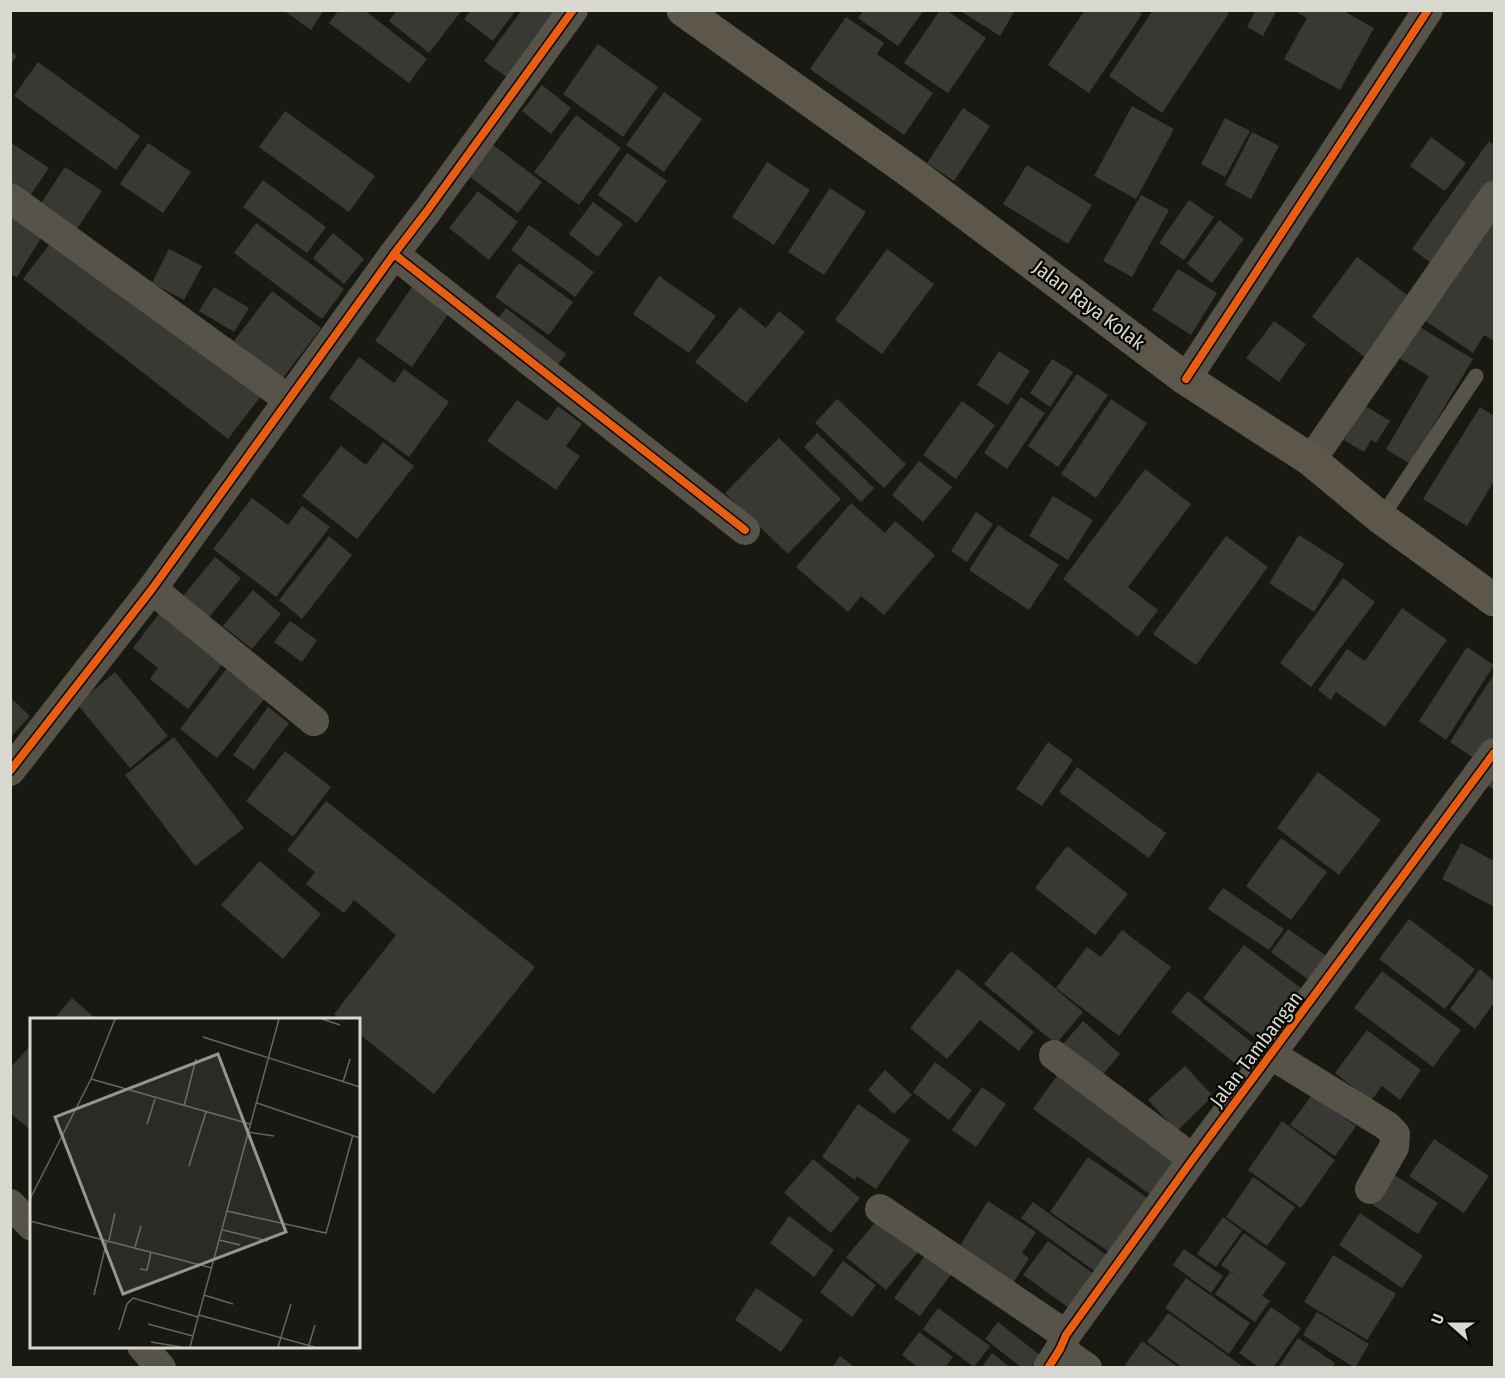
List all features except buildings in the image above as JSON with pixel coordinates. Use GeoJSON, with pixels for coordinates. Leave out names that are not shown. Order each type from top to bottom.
{"type":"FeatureCollection","features":[{"type":"Feature","properties":{"kind":"highway","name":"Jalan Raya Kolak"},"geometry":{"type":"LineString","coordinates":[[683,10],[912,173],[1186,379],[1311,460],[1381,518],[1494,600]]}},
{"type":"Feature","properties":{"kind":"street"},"geometry":{"type":"LineString","coordinates":[[10,771],[152,589],[573,10]]}},
{"type":"Feature","properties":{"kind":"street"},"geometry":{"type":"LineString","coordinates":[[1186,379],[1428,10]]}},
{"type":"Feature","properties":{"kind":"street"},"geometry":{"type":"LineString","coordinates":[[1311,460],[1494,196]]}},
{"type":"Feature","properties":{"kind":"street"},"geometry":{"type":"LineString","coordinates":[[10,198],[288,399]]}},
{"type":"Feature","properties":{"kind":"street"},"geometry":{"type":"LineString","coordinates":[[394,254],[745,530]]}},
{"type":"Feature","properties":{"kind":"street"},"geometry":{"type":"LineString","coordinates":[[152,589],[314,721]]}},
{"type":"Feature","properties":{"kind":"street","name":"Jalan Tambangan"},"geometry":{"type":"LineString","coordinates":[[1058,1351],[1194,1159],[1494,753]]}},
{"type":"Feature","properties":{"kind":"street"},"geometry":{"type":"LineString","coordinates":[[1054,1055],[1194,1159]]}},
{"type":"Feature","properties":{"kind":"street"},"geometry":{"type":"LineString","coordinates":[[1272,1055],[1387,1126],[1395,1134],[1394,1147],[1370,1189]]}},
{"type":"Feature","properties":{"kind":"street"},"geometry":{"type":"LineString","coordinates":[[10,1204],[30,1224]]}},
{"type":"Feature","properties":{"kind":"street"},"geometry":{"type":"LineString","coordinates":[[880,1209],[1058,1351],[1087,1368]]}},
{"type":"Feature","properties":{"kind":"street"},"geometry":{"type":"LineString","coordinates":[[143,1348],[161,1368]]}},
{"type":"Feature","properties":{"kind":"lane"},"geometry":{"type":"LineString","coordinates":[[1381,518],[1476,376]]}},
{"type":"Feature","properties":{"kind":"cycle path"},"geometry":{"type":"LineString","coordinates":[[10,771],[152,589],[573,10]]}},
{"type":"Feature","properties":{"kind":"cycle path"},"geometry":{"type":"LineString","coordinates":[[1186,379],[1428,10]]}},
{"type":"Feature","properties":{"kind":"cycle path"},"geometry":{"type":"LineString","coordinates":[[394,254],[745,530]]}},
{"type":"Feature","properties":{"kind":"cycle path"},"geometry":{"type":"LineString","coordinates":[[1048,1368],[1066,1335],[1193,1159],[1494,753]]}}]}
